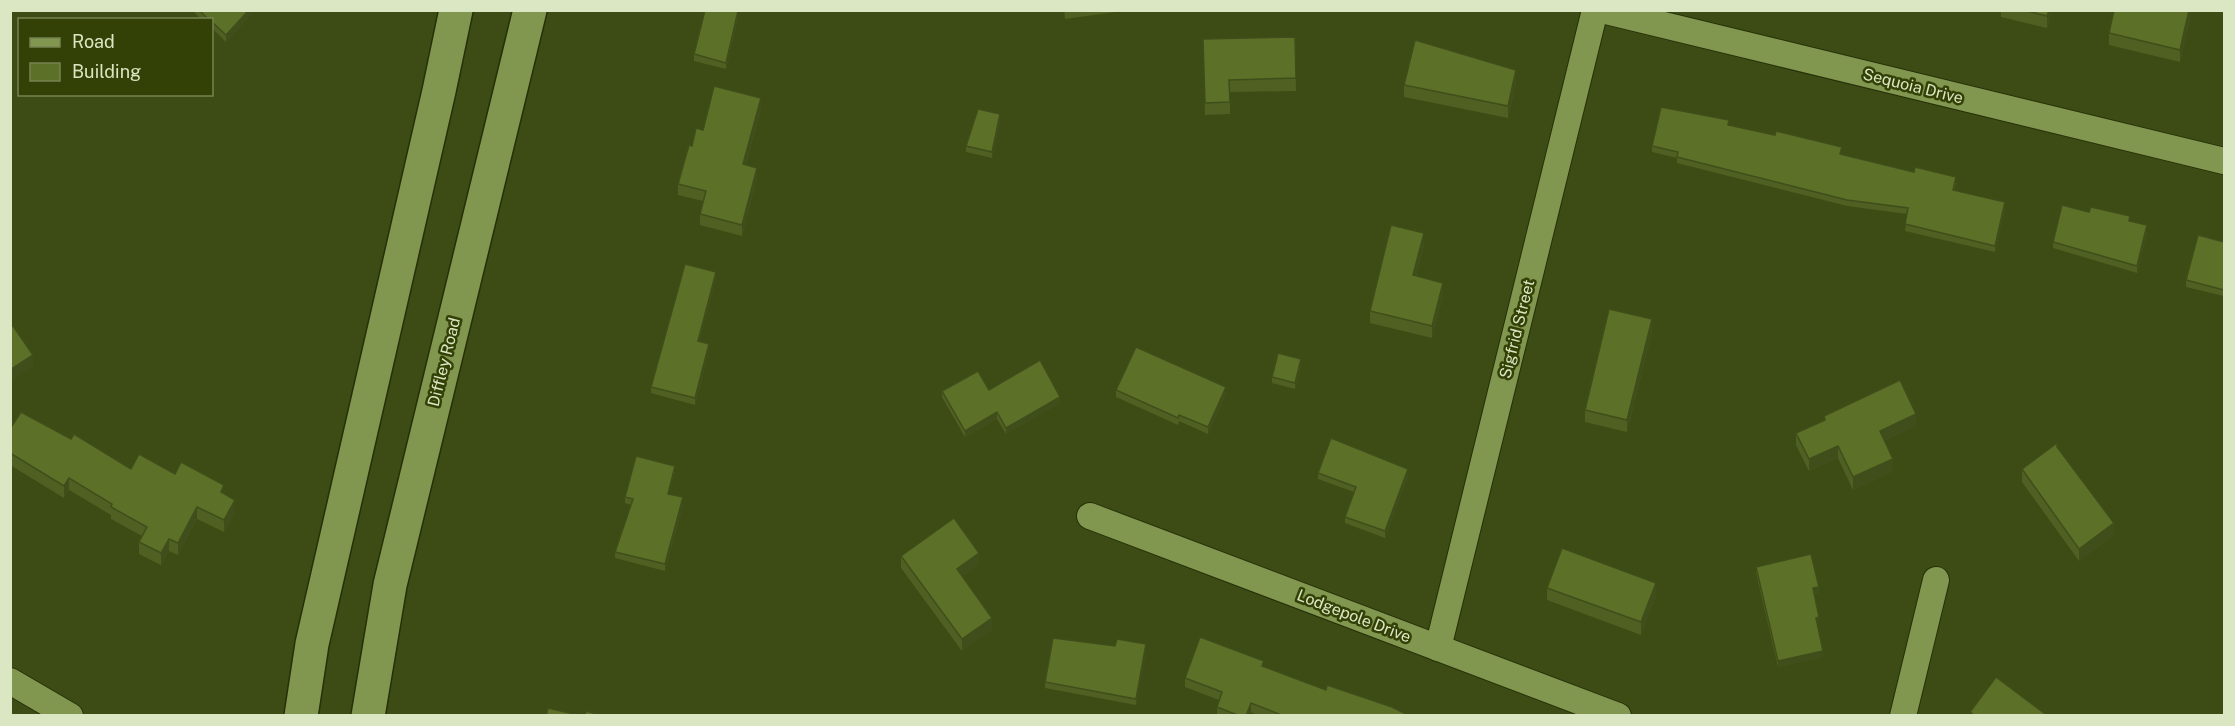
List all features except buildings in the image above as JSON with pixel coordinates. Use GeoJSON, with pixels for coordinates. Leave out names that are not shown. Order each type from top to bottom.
{"type":"FeatureCollection","features":[{"type":"Feature","properties":{"kind":"main road"},"geometry":{"type":"LineString","coordinates":[[301,716],[312,644],[456,10]]}},
{"type":"Feature","properties":{"kind":"main road","name":"Diffley Road"},"geometry":{"type":"LineString","coordinates":[[368,716],[390,585],[530,10]]}},
{"type":"Feature","properties":{"kind":"street","name":"Sigfrid Street"},"geometry":{"type":"LineString","coordinates":[[1438,648],[1595,10]]}},
{"type":"Feature","properties":{"kind":"street","name":"Sequoia Drive"},"geometry":{"type":"LineString","coordinates":[[1602,10],[2224,161]]}},
{"type":"Feature","properties":{"kind":"street","name":"Lodgepole Drive"},"geometry":{"type":"LineString","coordinates":[[1090,516],[1618,716]]}},
{"type":"Feature","properties":{"kind":"street"},"geometry":{"type":"LineString","coordinates":[[1903,716],[1936,580]]}},
{"type":"Feature","properties":{"kind":"street"},"geometry":{"type":"LineString","coordinates":[[14,692],[70,716]]}}]}
